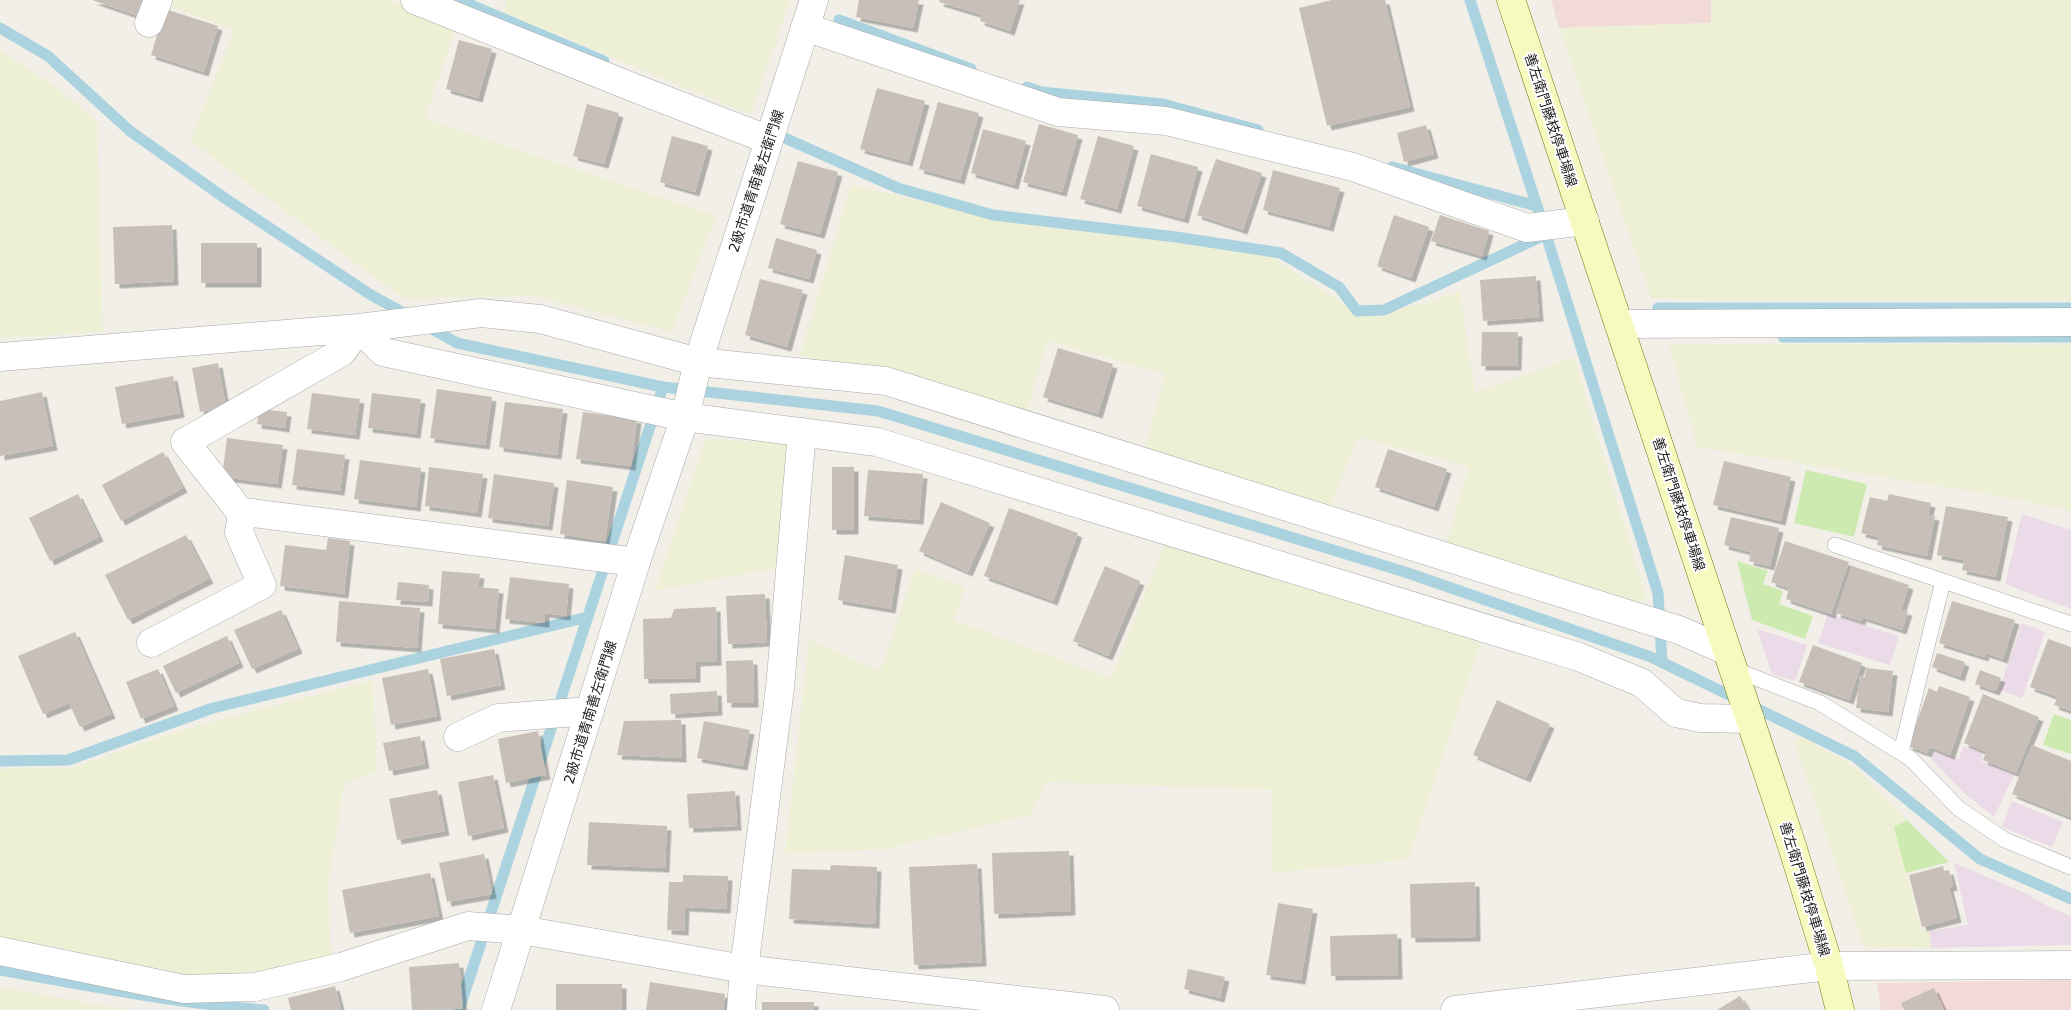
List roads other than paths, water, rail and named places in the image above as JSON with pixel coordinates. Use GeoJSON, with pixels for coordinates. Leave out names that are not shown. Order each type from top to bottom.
{"type":"FeatureCollection","features":[{"type":"Feature","properties":{"kind":"main road","name":"善左衛門藤枝停車場線"},"geometry":{"type":"LineString","coordinates":[[1512,0],[1734,664],[1829,966],[1840,1010]]}},
{"type":"Feature","properties":{"kind":"street"},"geometry":{"type":"LineString","coordinates":[[415,0],[769,140]]}},
{"type":"Feature","properties":{"kind":"street","name":"2級市道青南善左衛門線"},"geometry":{"type":"LineString","coordinates":[[496,1010],[636,562],[685,416],[697,365],[814,0]]}},
{"type":"Feature","properties":{"kind":"street"},"geometry":{"type":"LineString","coordinates":[[805,27],[1058,112],[1176,123],[1353,167],[1527,228],[1585,221]]}},
{"type":"Feature","properties":{"kind":"street"},"geometry":{"type":"LineString","coordinates":[[0,357],[359,328],[481,314],[540,319],[697,365],[886,382],[1680,630],[1734,664]]}},
{"type":"Feature","properties":{"kind":"street"},"geometry":{"type":"LineString","coordinates":[[1620,324],[2071,322]]}},
{"type":"Feature","properties":{"kind":"street"},"geometry":{"type":"LineString","coordinates":[[359,328],[383,352],[685,416],[876,442],[1579,657],[1642,683],[1676,713],[1700,718],[1748,713]]}},
{"type":"Feature","properties":{"kind":"street"},"geometry":{"type":"LineString","coordinates":[[151,643],[262,585],[239,532],[242,514],[185,442],[342,352],[359,328]]}},
{"type":"Feature","properties":{"kind":"street"},"geometry":{"type":"LineString","coordinates":[[741,1010],[744,969],[780,688],[802,432]]}},
{"type":"Feature","properties":{"kind":"street"},"geometry":{"type":"LineString","coordinates":[[242,514],[252,513],[636,562]]}},
{"type":"Feature","properties":{"kind":"street"},"geometry":{"type":"LineString","coordinates":[[458,737],[498,718],[590,711]]}},
{"type":"Feature","properties":{"kind":"street"},"geometry":{"type":"LineString","coordinates":[[0,951],[184,989],[255,987],[341,967],[468,926],[522,930],[744,969],[1105,1010]]}},
{"type":"Feature","properties":{"kind":"street"},"geometry":{"type":"LineString","coordinates":[[1455,1010],[1528,1006],[1829,966],[2071,965]]}},
{"type":"Feature","properties":{"kind":"lane"},"geometry":{"type":"LineString","coordinates":[[1836,545],[2071,624]]}},
{"type":"Feature","properties":{"kind":"lane"},"geometry":{"type":"LineString","coordinates":[[1901,752],[1943,581]]}},
{"type":"Feature","properties":{"kind":"lane"},"geometry":{"type":"LineString","coordinates":[[1734,664],[1782,688],[1820,702],[1901,752],[1958,808],[2005,840],[2071,867]]}},
{"type":"Feature","properties":{"kind":"waterway"},"geometry":{"type":"LineString","coordinates":[[459,0],[604,61]]}},
{"type":"Feature","properties":{"kind":"waterway"},"geometry":{"type":"LineString","coordinates":[[1470,0],[1537,206]]}},
{"type":"Feature","properties":{"kind":"waterway"},"geometry":{"type":"LineString","coordinates":[[839,20],[971,69]]}},
{"type":"Feature","properties":{"kind":"waterway"},"geometry":{"type":"LineString","coordinates":[[0,28],[48,56],[130,131],[226,199],[371,295],[411,317]]}},
{"type":"Feature","properties":{"kind":"waterway"},"geometry":{"type":"LineString","coordinates":[[1027,87],[1041,92],[1163,104],[1258,130]]}},
{"type":"Feature","properties":{"kind":"waterway"},"geometry":{"type":"LineString","coordinates":[[771,132],[898,188],[993,215],[1176,237],[1281,253],[1339,287],[1357,311],[1384,310],[1545,235]]}},
{"type":"Feature","properties":{"kind":"waterway"},"geometry":{"type":"LineString","coordinates":[[1392,167],[1537,206],[1658,593],[1662,662]]}},
{"type":"Feature","properties":{"kind":"waterway"},"geometry":{"type":"LineString","coordinates":[[1658,308],[2071,308]]}},
{"type":"Feature","properties":{"kind":"waterway"},"geometry":{"type":"LineString","coordinates":[[425,325],[457,343],[663,387],[878,411],[1405,572],[1651,657],[1854,756],[1980,859],[2071,899]]}},
{"type":"Feature","properties":{"kind":"waterway"},"geometry":{"type":"LineString","coordinates":[[1783,337],[2071,337]]}},
{"type":"Feature","properties":{"kind":"waterway"},"geometry":{"type":"LineString","coordinates":[[459,1010],[663,387]]}},
{"type":"Feature","properties":{"kind":"waterway"},"geometry":{"type":"LineString","coordinates":[[0,761],[68,760],[213,708],[588,617]]}},
{"type":"Feature","properties":{"kind":"waterway"},"geometry":{"type":"LineString","coordinates":[[0,970],[99,988],[264,1010]]}}]}
